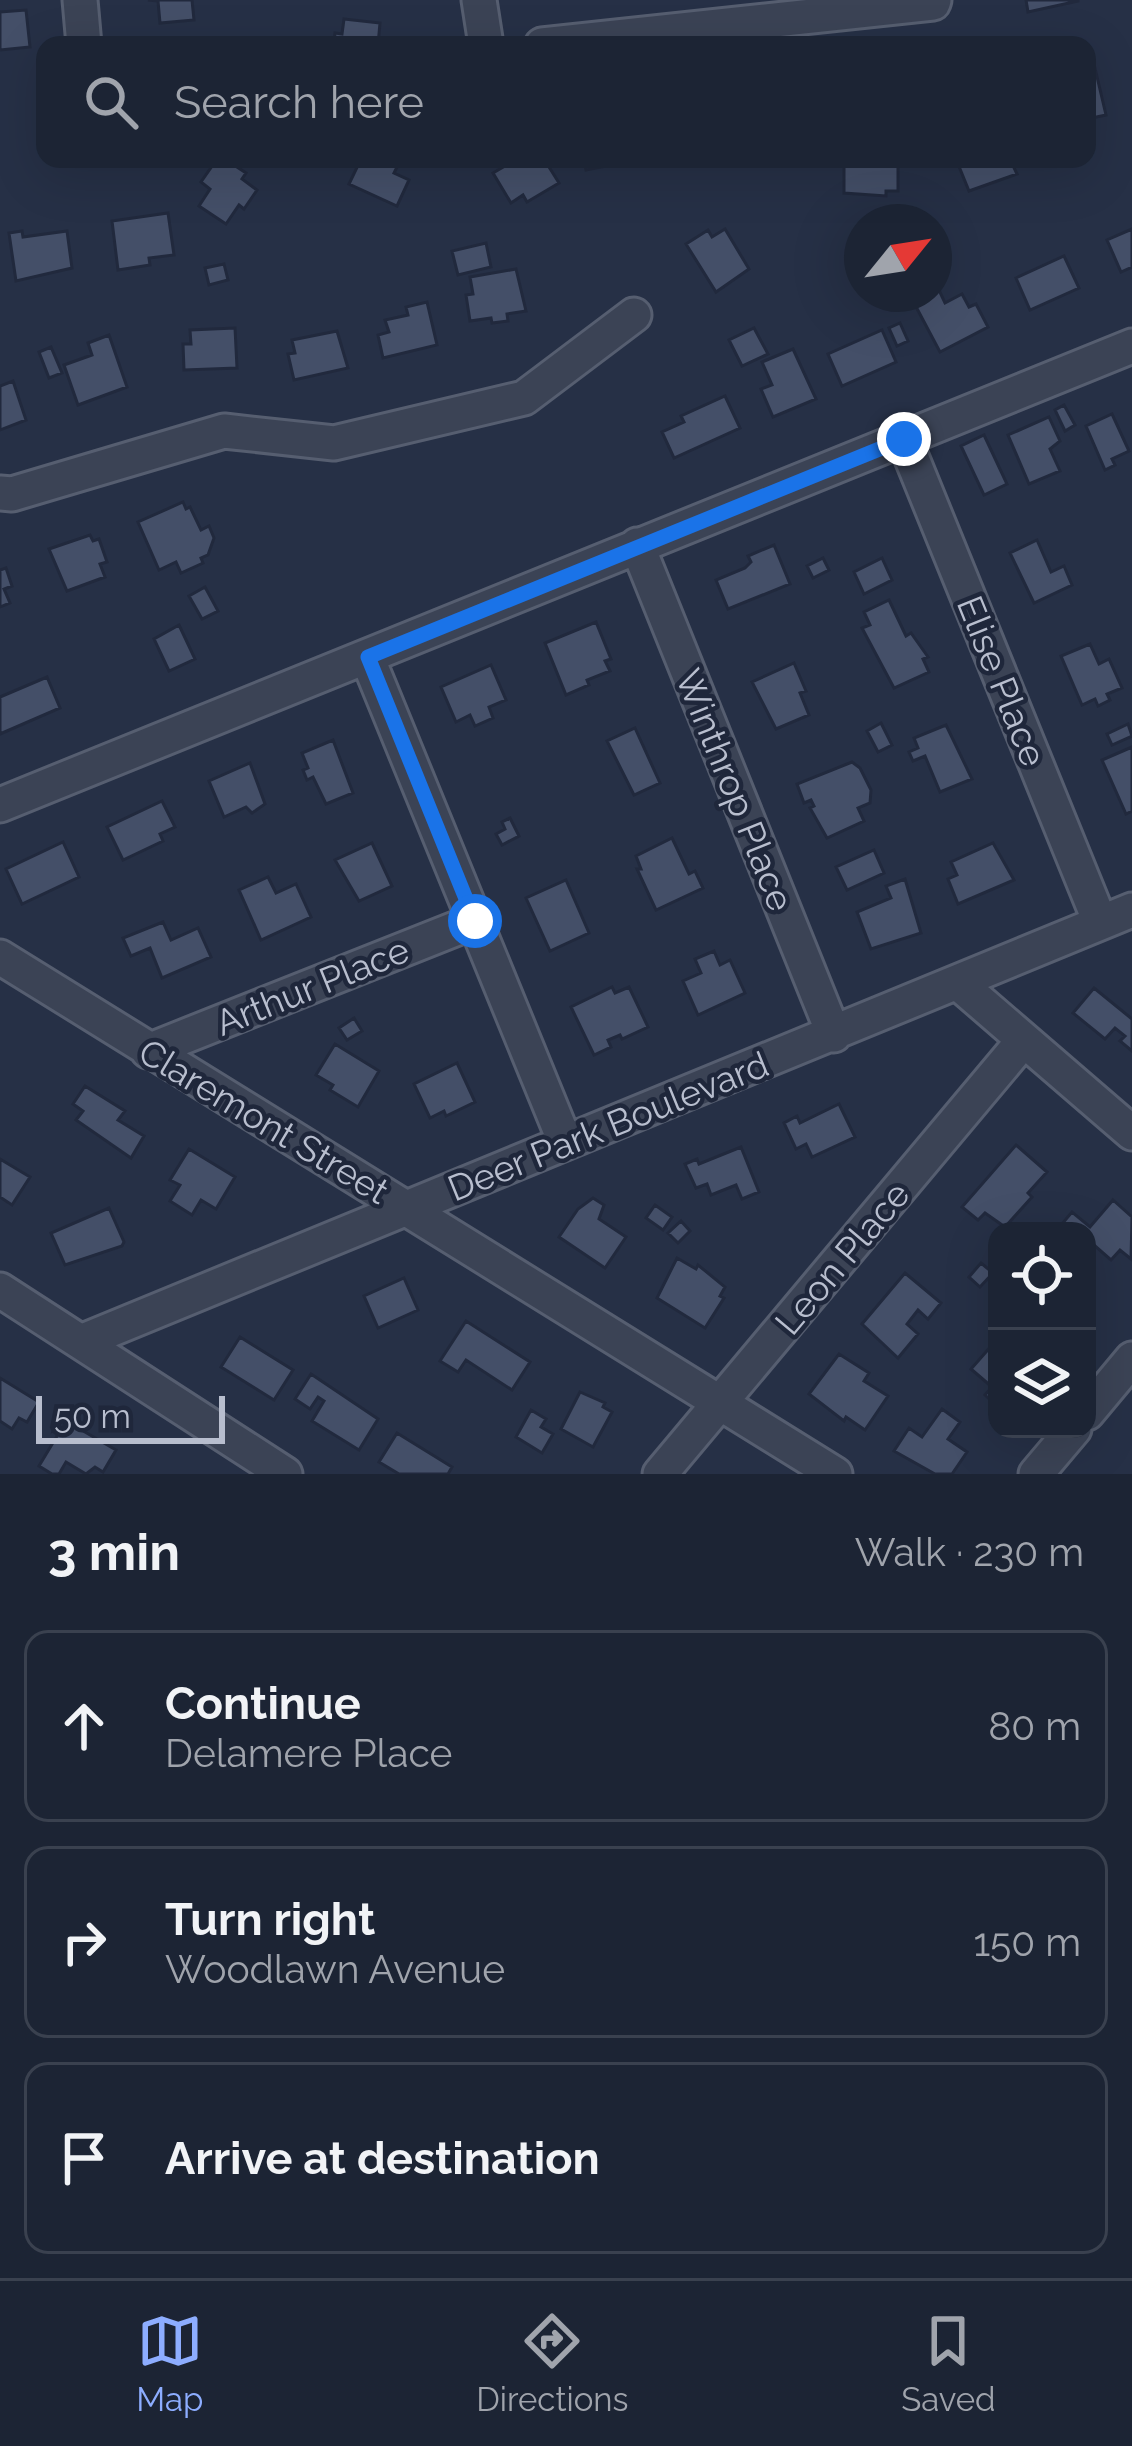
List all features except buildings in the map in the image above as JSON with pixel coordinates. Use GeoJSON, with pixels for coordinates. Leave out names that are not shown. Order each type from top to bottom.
{"type":"FeatureCollection","features":[{"type":"Feature","properties":{"kind":"street"},"geometry":{"type":"LineString","coordinates":[[80,0],[83,36]]}},
{"type":"Feature","properties":{"kind":"street"},"geometry":{"type":"LineString","coordinates":[[479,0],[485,36]]}},
{"type":"Feature","properties":{"kind":"street"},"geometry":{"type":"LineString","coordinates":[[620,36],[934,0]]}},
{"type":"Feature","properties":{"kind":"street"},"geometry":{"type":"LineString","coordinates":[[0,493],[11,494],[224,431],[334,443],[524,398],[634,315]]}},
{"type":"Feature","properties":{"kind":"street"},"geometry":{"type":"LineString","coordinates":[[0,805],[1132,346]]}},
{"type":"Feature","properties":{"kind":"street","name":"Elise Place"},"geometry":{"type":"LineString","coordinates":[[904,439],[1116,916]]}},
{"type":"Feature","properties":{"kind":"street","name":"Winthrop Place"},"geometry":{"type":"LineString","coordinates":[[637,545],[834,1034]]}},
{"type":"Feature","properties":{"kind":"street"},"geometry":{"type":"LineString","coordinates":[[368,657],[565,1142]]}},
{"type":"Feature","properties":{"kind":"street","name":"Deer Park Boulevard"},"geometry":{"type":"LineString","coordinates":[[82,1341],[1116,916]]}},
{"type":"Feature","properties":{"kind":"street","name":"Arthur Place"},"geometry":{"type":"LineString","coordinates":[[148,1051],[475,921]]}},
{"type":"Feature","properties":{"kind":"street","name":"Claremont Street"},"geometry":{"type":"LineString","coordinates":[[0,956],[835,1474]]}},
{"type":"Feature","properties":{"kind":"street"},"geometry":{"type":"LineString","coordinates":[[957,982],[1132,1133]]}},
{"type":"Feature","properties":{"kind":"street","name":"Leon Place"},"geometry":{"type":"LineString","coordinates":[[660,1474],[1024,1041]]}},
{"type":"Feature","properties":{"kind":"street"},"geometry":{"type":"LineString","coordinates":[[0,1290],[285,1474]]}},
{"type":"Feature","properties":{"kind":"street"},"geometry":{"type":"LineString","coordinates":[[1096,1402],[1132,1359]]}},
{"type":"Feature","properties":{"kind":"street"},"geometry":{"type":"LineString","coordinates":[[1036,1474],[1066,1438]]}},
{"type":"Feature","properties":{"kind":"route"},"geometry":{"type":"LineString","coordinates":[[475,921],[368,657],[904,439]]}}]}
